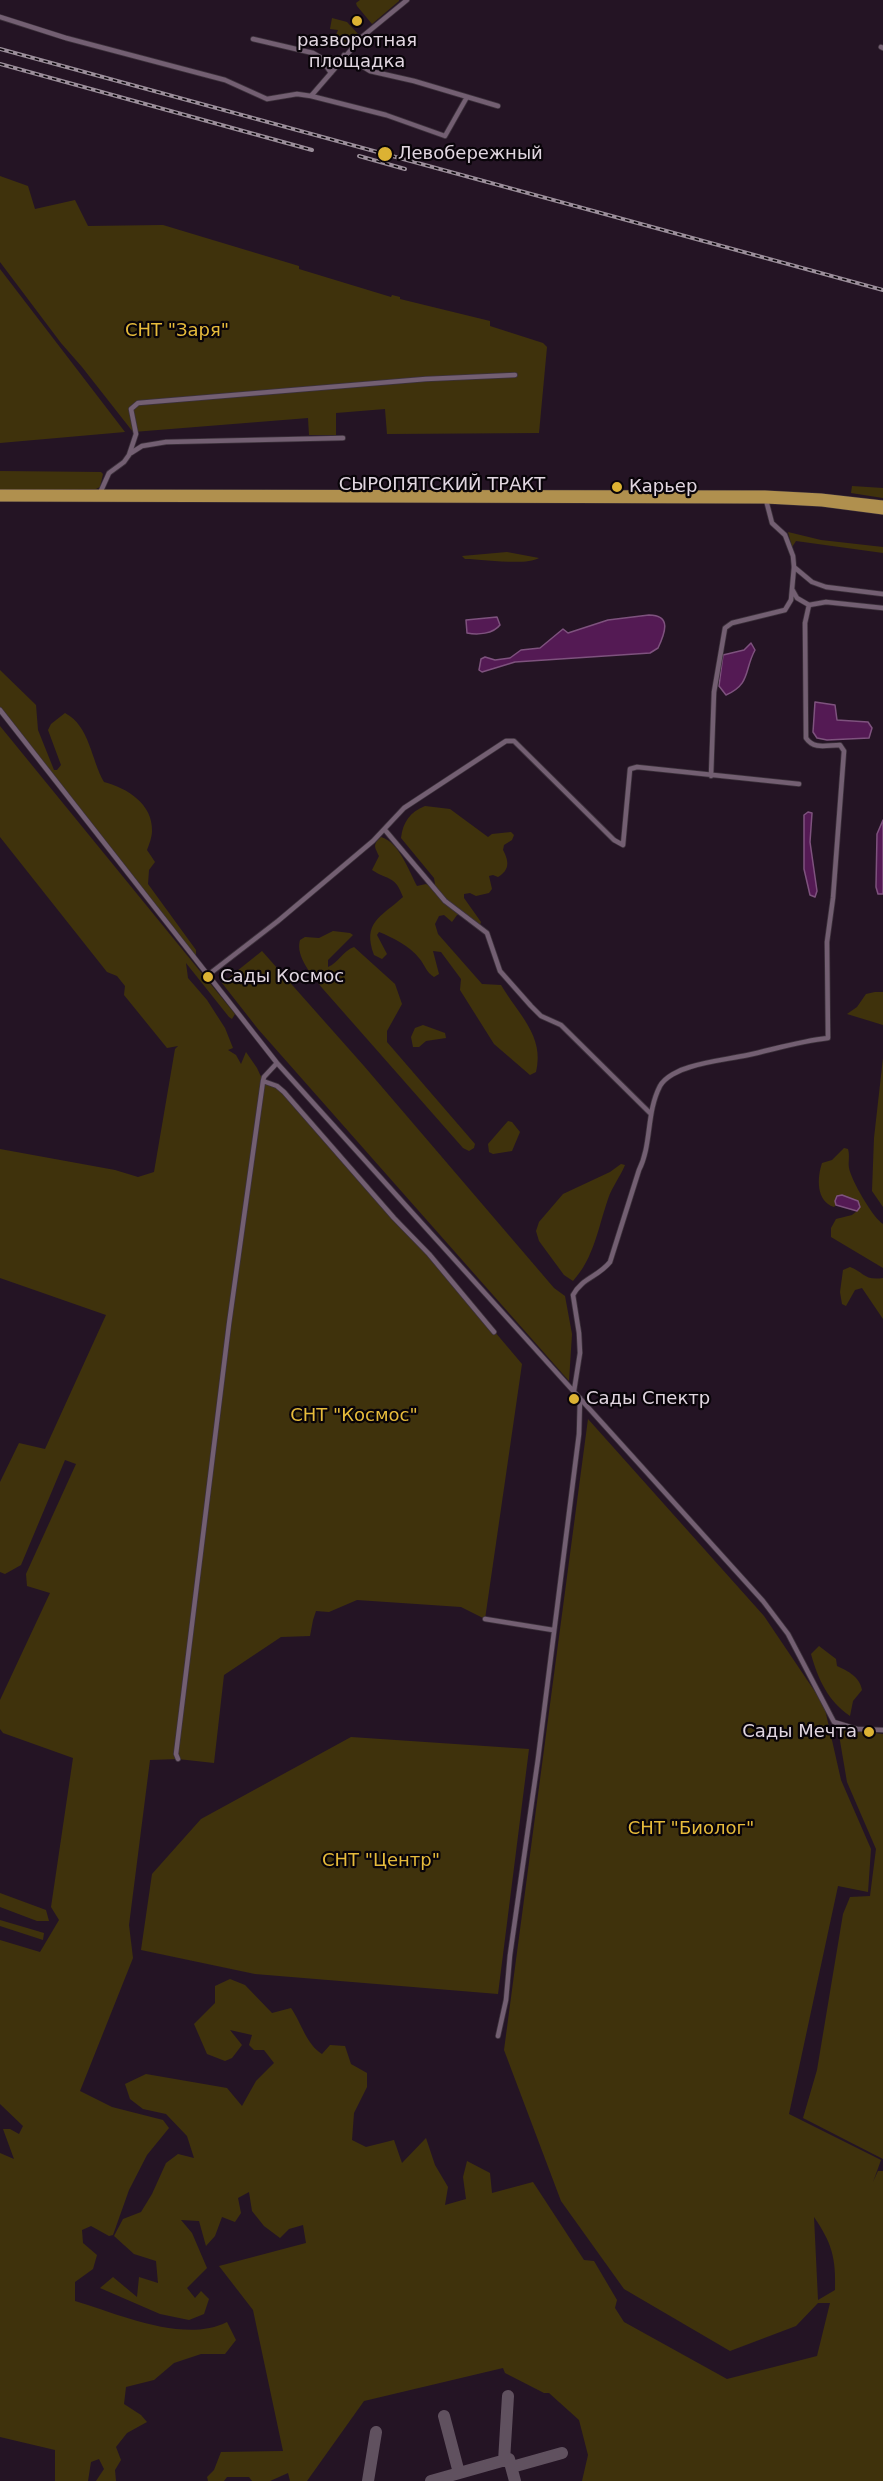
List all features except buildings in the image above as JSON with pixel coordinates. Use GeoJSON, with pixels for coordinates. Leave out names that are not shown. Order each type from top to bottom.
{"type":"FeatureCollection","features":[{"type":"Feature","properties":{"kind":"main road","name":"СЫРОПЯТСКИЙ ТРАКТ"},"geometry":{"type":"LineString","coordinates":[[0,493],[765,494],[883,504]]}},
{"type":"Feature","properties":{"kind":"main road","name":"СЫРОПЯТСКИЙ ТРАКТ"},"geometry":{"type":"LineString","coordinates":[[0,498],[766,500],[883,511]]}},
{"type":"Feature","properties":{"kind":"street"},"geometry":{"type":"LineString","coordinates":[[311,96],[344,55],[363,36],[407,0]]}},
{"type":"Feature","properties":{"kind":"street"},"geometry":{"type":"LineString","coordinates":[[0,17],[57,35],[225,80],[267,99],[297,94],[311,96],[386,115],[445,136],[467,97]]}},
{"type":"Feature","properties":{"kind":"street"},"geometry":{"type":"LineString","coordinates":[[252,39],[313,52],[320,57],[331,73]]}},
{"type":"Feature","properties":{"kind":"street"},"geometry":{"type":"LineString","coordinates":[[344,55],[370,71],[498,106]]}},
{"type":"Feature","properties":{"kind":"street"},"geometry":{"type":"LineString","coordinates":[[100,493],[109,472],[124,462],[129,455],[136,434],[131,409],[138,403],[426,379],[515,375]]}},
{"type":"Feature","properties":{"kind":"street"},"geometry":{"type":"LineString","coordinates":[[129,455],[142,446],[166,442],[343,438]]}},
{"type":"Feature","properties":{"kind":"street"},"geometry":{"type":"LineString","coordinates":[[711,776],[714,692],[725,628],[732,623],[785,610],[791,600],[794,567],[785,535],[772,523],[766,500]]}},
{"type":"Feature","properties":{"kind":"street"},"geometry":{"type":"LineString","coordinates":[[794,567],[812,582],[883,594]]}},
{"type":"Feature","properties":{"kind":"street"},"geometry":{"type":"LineString","coordinates":[[792,589],[797,598],[809,605],[826,602],[883,608]]}},
{"type":"Feature","properties":{"kind":"street"},"geometry":{"type":"LineString","coordinates":[[574,1391],[580,1353],[573,1295],[581,1282],[602,1271],[610,1262],[639,1170],[645,1158],[651,1114],[660,1085],[677,1072],[689,1067],[802,1041],[828,1038],[827,942],[833,897],[844,751],[840,745],[819,747],[810,744],[806,738],[805,623],[809,605]]}},
{"type":"Feature","properties":{"kind":"street"},"geometry":{"type":"LineString","coordinates":[[0,710],[277,1063],[763,1601],[788,1634],[834,1722],[857,1729],[883,1730]]}},
{"type":"Feature","properties":{"kind":"street"},"geometry":{"type":"LineString","coordinates":[[208,975],[278,921],[385,830],[404,808],[510,740],[514,741],[614,840],[623,845],[630,769],[637,767],[799,784]]}},
{"type":"Feature","properties":{"kind":"street"},"geometry":{"type":"LineString","coordinates":[[385,830],[445,901],[487,933],[500,971],[540,1016],[561,1025],[651,1114]]}},
{"type":"Feature","properties":{"kind":"street"},"geometry":{"type":"LineString","coordinates":[[178,1759],[176,1754],[226,1347],[262,1081],[277,1063]]}},
{"type":"Feature","properties":{"kind":"street"},"geometry":{"type":"LineString","coordinates":[[262,1081],[277,1086],[284,1092],[429,1254],[494,1332]]}},
{"type":"Feature","properties":{"kind":"street"},"geometry":{"type":"LineString","coordinates":[[498,2036],[506,2000],[510,1955],[538,1759],[579,1434],[580,1398]]}},
{"type":"Feature","properties":{"kind":"street"},"geometry":{"type":"LineString","coordinates":[[485,1619],[553,1630]]}},
{"type":"Feature","properties":{"kind":"green space"},"geometry":{"type":"Polygon","coordinates":[[[360,0],[399,1],[372,24],[357,6],[356,3],[360,0]]]}},
{"type":"Feature","properties":{"kind":"green space"},"geometry":{"type":"Polygon","coordinates":[[[332,18],[347,22],[359,35],[347,47],[335,37],[338,30],[330,29],[332,18]]]}},
{"type":"Feature","properties":{"kind":"green space","name":"СНТ \"Заря\""},"geometry":{"type":"Polygon","coordinates":[[[0,176],[28,186],[35,209],[75,200],[88,226],[163,225],[299,266],[299,269],[391,297],[392,295],[400,299],[490,321],[490,326],[543,343],[547,347],[539,433],[387,434],[385,409],[336,413],[336,435],[309,435],[308,418],[133,432],[61,343],[0,262],[0,176]]]}},
{"type":"Feature","properties":{"kind":"green space"},"geometry":{"type":"Polygon","coordinates":[[[0,269],[125,432],[0,443],[0,269]]]}},
{"type":"Feature","properties":{"kind":"green space"},"geometry":{"type":"Polygon","coordinates":[[[0,471],[101,472],[103,474],[100,487],[96,489],[0,489],[0,471]]]}},
{"type":"Feature","properties":{"kind":"green space"},"geometry":{"type":"Polygon","coordinates":[[[852,486],[883,488],[883,498],[851,493],[852,486]]]}},
{"type":"Feature","properties":{"kind":"green space"},"geometry":{"type":"Polygon","coordinates":[[[788,532],[821,540],[883,547],[883,553],[796,541],[792,547],[788,532]]]}},
{"type":"Feature","properties":{"kind":"green space"},"geometry":{"type":"Polygon","coordinates":[[[507,552],[539,558],[514,562],[465,559],[462,556],[507,552]]]}},
{"type":"Feature","properties":{"kind":"green space"},"geometry":{"type":"Polygon","coordinates":[[[0,670],[36,705],[38,730],[54,770],[61,765],[48,730],[51,724],[65,713],[80,726],[104,782],[130,793],[143,805],[151,821],[152,831],[147,850],[155,862],[149,870],[148,884],[196,950],[196,958],[0,710],[0,670]]]}},
{"type":"Feature","properties":{"kind":"green space","name":"СНТ \"Космос\""},"geometry":{"type":"Polygon","coordinates":[[[0,726],[235,1014],[232,1019],[229,1017],[186,963],[188,978],[207,1000],[225,1028],[233,1048],[228,1050],[236,1055],[241,1064],[246,1052],[263,1081],[277,1086],[429,1254],[522,1364],[485,1619],[461,1607],[357,1600],[329,1612],[316,1611],[310,1636],[281,1637],[224,1675],[214,1763],[178,1759],[150,1760],[129,1925],[133,1958],[80,2091],[112,2107],[163,2120],[169,2128],[147,2155],[129,2190],[113,2235],[109,2236],[91,2226],[82,2230],[83,2243],[97,2255],[93,2269],[75,2282],[75,2301],[151,2325],[172,2328],[191,2330],[210,2328],[227,2322],[236,2340],[225,2354],[201,2354],[174,2363],[154,2380],[126,2387],[124,2404],[141,2415],[147,2422],[127,2433],[116,2447],[121,2460],[115,2470],[116,2481],[96,2481],[104,2469],[99,2459],[91,2462],[88,2481],[55,2481],[55,2450],[0,2437],[0,2153],[14,2159],[3,2129],[10,2129],[19,2134],[23,2126],[0,2104],[0,1940],[40,1952],[59,1920],[51,1907],[73,1758],[3,1733],[0,1729],[0,1700],[50,1593],[27,1586],[26,1574],[76,1464],[65,1460],[21,1565],[5,1574],[0,1572],[0,1482],[19,1443],[45,1449],[106,1315],[0,1278],[0,1149],[115,1170],[138,1177],[154,1172],[175,1049],[178,1046],[167,1048],[124,995],[125,986],[117,976],[107,972],[0,837],[0,726]]]}},
{"type":"Feature","properties":{"kind":"green space"},"geometry":{"type":"Polygon","coordinates":[[[425,806],[450,809],[488,837],[492,834],[511,832],[514,835],[512,840],[504,845],[503,850],[507,862],[505,871],[498,877],[489,876],[492,889],[489,893],[476,896],[470,893],[464,894],[464,898],[481,922],[480,925],[463,913],[457,915],[452,922],[444,915],[439,916],[435,924],[438,934],[482,984],[501,985],[522,1016],[537,1047],[536,1072],[530,1075],[494,1044],[460,990],[461,979],[441,952],[433,951],[439,974],[434,977],[411,950],[379,932],[377,935],[387,954],[382,959],[374,955],[370,935],[372,927],[381,915],[403,897],[391,879],[372,870],[379,856],[375,846],[376,842],[381,837],[393,845],[403,858],[417,886],[426,884],[431,887],[435,884],[434,878],[401,838],[408,818],[425,806]]]}},
{"type":"Feature","properties":{"kind":"green space"},"geometry":{"type":"Polygon","coordinates":[[[333,931],[353,935],[328,960],[328,967],[354,947],[395,984],[402,1004],[387,1031],[387,1042],[475,1144],[474,1148],[469,1151],[463,1148],[323,989],[302,960],[300,940],[305,937],[319,938],[333,931]]]}},
{"type":"Feature","properties":{"kind":"green space"},"geometry":{"type":"Polygon","coordinates":[[[262,951],[554,1288],[565,1296],[572,1334],[569,1381],[258,1029],[222,983],[262,951]]]}},
{"type":"Feature","properties":{"kind":"green space"},"geometry":{"type":"Polygon","coordinates":[[[883,992],[883,1025],[847,1014],[857,1007],[866,994],[883,992]]]}},
{"type":"Feature","properties":{"kind":"green space"},"geometry":{"type":"Polygon","coordinates":[[[423,1025],[445,1033],[446,1038],[426,1041],[419,1047],[413,1047],[411,1037],[415,1028],[423,1025]]]}},
{"type":"Feature","properties":{"kind":"green space"},"geometry":{"type":"Polygon","coordinates":[[[883,1058],[883,1207],[872,1191],[874,1138],[883,1058]]]}},
{"type":"Feature","properties":{"kind":"green space"},"geometry":{"type":"Polygon","coordinates":[[[508,1121],[512,1122],[520,1132],[512,1151],[493,1154],[489,1152],[488,1144],[508,1121]]]}},
{"type":"Feature","properties":{"kind":"green space"},"geometry":{"type":"Polygon","coordinates":[[[844,1148],[848,1149],[849,1168],[858,1189],[868,1207],[883,1224],[883,1268],[831,1237],[831,1228],[836,1219],[852,1215],[857,1211],[835,1201],[834,1207],[828,1204],[819,1188],[822,1163],[832,1160],[844,1148]]]}},
{"type":"Feature","properties":{"kind":"green space"},"geometry":{"type":"Polygon","coordinates":[[[621,1164],[625,1165],[610,1195],[591,1253],[573,1281],[564,1275],[539,1241],[536,1231],[539,1222],[563,1194],[610,1172],[621,1164]]]}},
{"type":"Feature","properties":{"kind":"green space"},"geometry":{"type":"Polygon","coordinates":[[[850,1267],[868,1277],[883,1278],[883,1319],[862,1288],[855,1290],[846,1306],[842,1304],[840,1292],[843,1270],[850,1267]]]}},
{"type":"Feature","properties":{"kind":"green space","name":"СНТ \"Биолог\""},"geometry":{"type":"Polygon","coordinates":[[[588,1419],[764,1616],[824,1705],[841,1780],[871,1849],[868,1892],[838,1886],[789,2114],[881,2160],[873,2182],[878,2171],[883,2171],[883,2481],[582,2481],[588,2455],[579,2420],[549,2393],[544,2393],[505,2373],[503,2368],[364,2401],[307,2481],[290,2481],[288,2473],[270,2481],[252,2481],[249,2477],[227,2477],[224,2481],[208,2481],[207,2477],[214,2470],[221,2452],[283,2451],[253,2310],[219,2266],[306,2243],[303,2225],[289,2229],[280,2238],[264,2226],[252,2211],[249,2192],[238,2198],[241,2213],[235,2222],[222,2217],[215,2236],[206,2246],[199,2221],[181,2220],[192,2233],[207,2268],[187,2288],[195,2298],[201,2291],[209,2299],[204,2314],[189,2320],[160,2314],[100,2288],[113,2277],[137,2297],[139,2277],[158,2283],[156,2261],[134,2254],[114,2236],[123,2219],[141,2212],[166,2163],[178,2154],[194,2158],[187,2136],[166,2114],[143,2109],[130,2099],[125,2084],[146,2074],[227,2088],[242,2106],[256,2081],[274,2063],[264,2050],[254,2050],[249,2045],[252,2035],[230,2030],[242,2045],[232,2058],[225,2061],[207,2054],[194,2024],[215,2003],[215,1986],[230,1979],[245,1985],[272,2013],[291,2008],[312,2045],[322,2054],[330,2045],[345,2046],[351,2064],[367,2073],[367,2087],[354,2113],[352,2140],[366,2147],[394,2140],[402,2163],[426,2138],[435,2165],[448,2187],[445,2205],[466,2199],[463,2177],[467,2161],[490,2173],[492,2193],[533,2182],[584,2260],[594,2261],[617,2300],[615,2308],[624,2322],[727,2379],[817,2356],[830,2303],[818,2303],[796,2326],[730,2351],[624,2289],[561,2201],[504,2050],[588,1419]],[[814,2217],[818,2300],[835,2290],[832,2251],[814,2217]]]}},
{"type":"Feature","properties":{"kind":"green space"},"geometry":{"type":"Polygon","coordinates":[[[819,1646],[836,1659],[837,1666],[853,1675],[861,1685],[862,1690],[853,1701],[850,1716],[830,1696],[817,1672],[811,1654],[819,1646]]]}},
{"type":"Feature","properties":{"kind":"green space"},"geometry":{"type":"Polygon","coordinates":[[[838,1729],[883,1734],[883,2159],[803,2118],[817,2070],[843,1914],[850,1897],[870,1896],[876,1849],[847,1782],[838,1729]]]}},
{"type":"Feature","properties":{"kind":"green space","name":"СНТ \"Центр\""},"geometry":{"type":"Polygon","coordinates":[[[351,1737],[529,1749],[498,1994],[255,1974],[141,1950],[152,1874],[201,1819],[351,1737]]]}},
{"type":"Feature","properties":{"kind":"green space"},"geometry":{"type":"Polygon","coordinates":[[[0,1893],[46,1910],[49,1921],[37,1921],[0,1907],[0,1893]]]}},
{"type":"Feature","properties":{"kind":"green space"},"geometry":{"type":"Polygon","coordinates":[[[0,1920],[44,1933],[43,1940],[0,1926],[0,1920]]]}},
{"type":"Feature","properties":{"kind":"shaded area"},"geometry":{"type":"Polygon","coordinates":[[[649,615],[661,618],[665,626],[658,648],[650,653],[515,662],[482,672],[479,670],[481,659],[485,657],[495,660],[510,658],[521,650],[540,648],[563,629],[568,633],[608,620],[649,615]]]}},
{"type":"Feature","properties":{"kind":"shaded area"},"geometry":{"type":"Polygon","coordinates":[[[497,617],[500,625],[497,628],[480,634],[467,633],[466,620],[497,617]]]}},
{"type":"Feature","properties":{"kind":"shaded area"},"geometry":{"type":"Polygon","coordinates":[[[751,643],[755,650],[746,676],[740,686],[726,695],[719,686],[723,655],[744,650],[751,643]]]}},
{"type":"Feature","properties":{"kind":"shaded area"},"geometry":{"type":"Polygon","coordinates":[[[815,702],[835,705],[837,720],[868,722],[872,728],[869,738],[827,740],[817,738],[813,732],[815,702]]]}},
{"type":"Feature","properties":{"kind":"shaded area"},"geometry":{"type":"Polygon","coordinates":[[[808,812],[812,813],[810,842],[817,891],[815,897],[810,895],[804,869],[804,815],[808,812]]]}},
{"type":"Feature","properties":{"kind":"shaded area"},"geometry":{"type":"Polygon","coordinates":[[[883,820],[883,894],[878,894],[876,887],[877,834],[883,820]]]}},
{"type":"Feature","properties":{"kind":"shaded area"},"geometry":{"type":"Polygon","coordinates":[[[842,1195],[858,1201],[860,1207],[857,1211],[836,1205],[837,1196],[842,1195]]]}},
{"type":"Feature","properties":{"kind":"taxiway"},"geometry":{"type":"LineString","coordinates":[[504,2461],[508,2396]]}},
{"type":"Feature","properties":{"kind":"taxiway"},"geometry":{"type":"LineString","coordinates":[[444,2416],[459,2473]]}},
{"type":"Feature","properties":{"kind":"taxiway"},"geometry":{"type":"LineString","coordinates":[[368,2481],[376,2432]]}},
{"type":"Feature","properties":{"kind":"taxiway"},"geometry":{"type":"LineString","coordinates":[[512,2467],[562,2453]]}},
{"type":"Feature","properties":{"kind":"taxiway"},"geometry":{"type":"LineString","coordinates":[[431,2481],[509,2459],[515,2481]]}},
{"type":"Feature","properties":{"kind":"railway"},"geometry":{"type":"LineString","coordinates":[[0,49],[883,290]]}},
{"type":"Feature","properties":{"kind":"railway"},"geometry":{"type":"LineString","coordinates":[[0,64],[312,150]]}},
{"type":"Feature","properties":{"kind":"railway"},"geometry":{"type":"LineString","coordinates":[[359,156],[405,169]]}},
{"type":"Feature","properties":{"kind":"place","name":"разворотная площадка"},"geometry":{"type":"Point","coordinates":[357,21]}},
{"type":"Feature","properties":{"kind":"place","name":"Левобережный"},"geometry":{"type":"Point","coordinates":[385,154]}},
{"type":"Feature","properties":{"kind":"place","name":"Карьер"},"geometry":{"type":"Point","coordinates":[617,487]}},
{"type":"Feature","properties":{"kind":"place","name":"Сады Космос"},"geometry":{"type":"Point","coordinates":[208,977]}},
{"type":"Feature","properties":{"kind":"place","name":"Сады Спектр"},"geometry":{"type":"Point","coordinates":[574,1399]}},
{"type":"Feature","properties":{"kind":"place","name":"Сады Мечта"},"geometry":{"type":"Point","coordinates":[869,1732]}}]}
